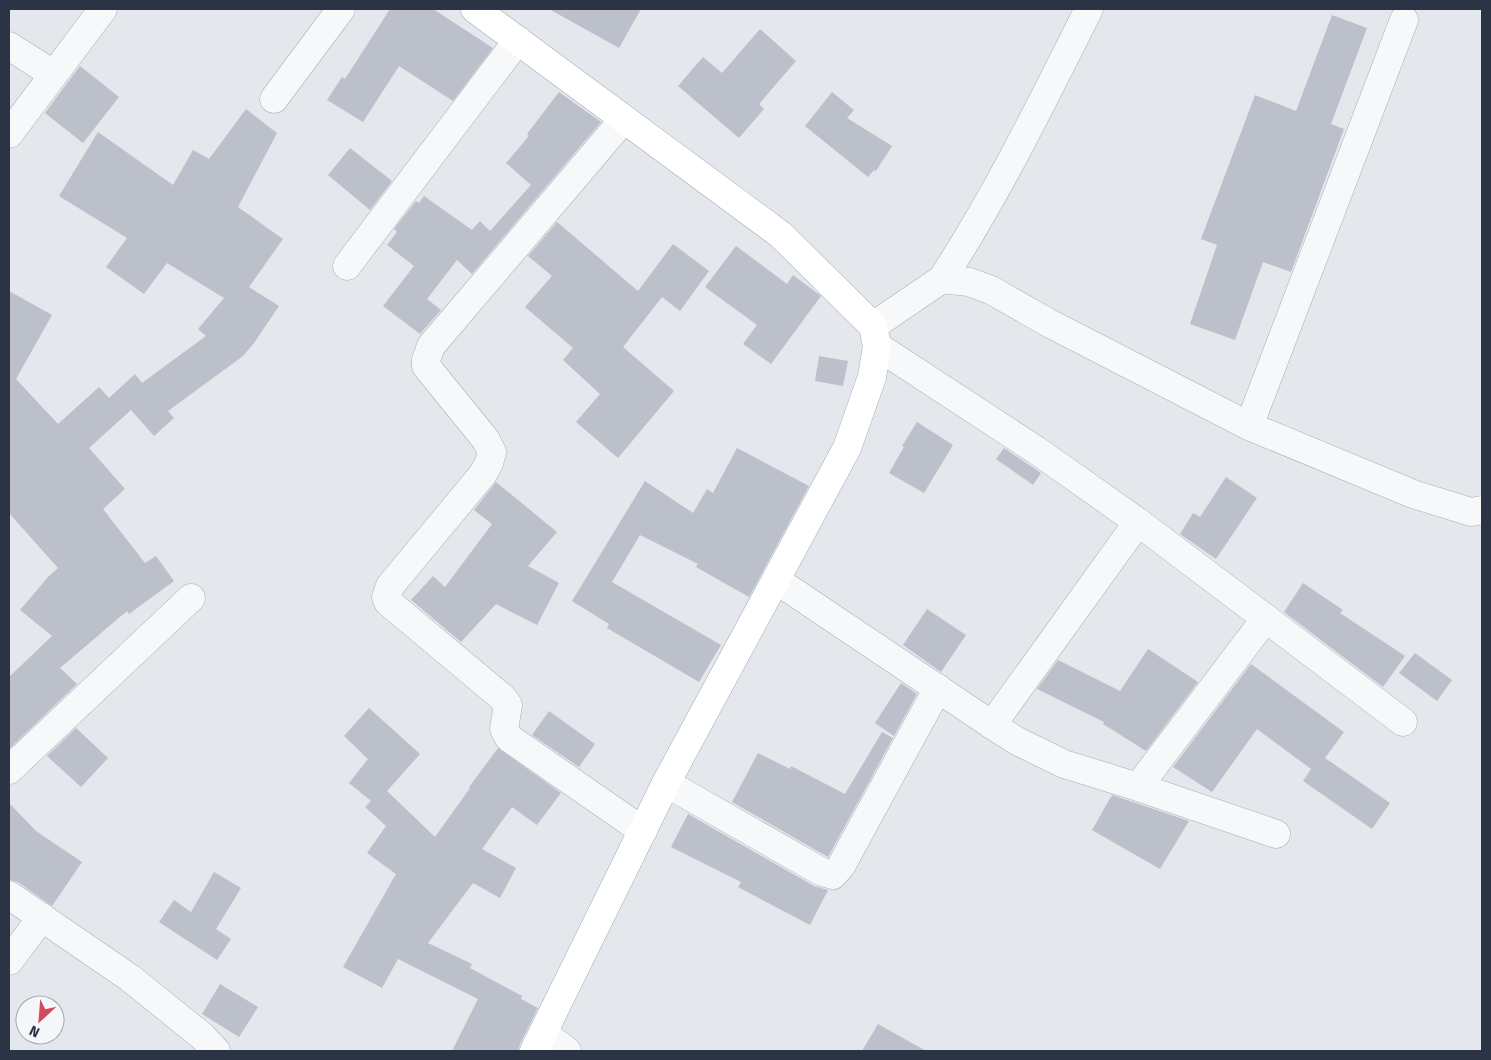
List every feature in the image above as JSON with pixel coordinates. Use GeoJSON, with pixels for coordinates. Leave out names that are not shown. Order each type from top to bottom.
{"type":"FeatureCollection","features":[{"type":"Feature","properties":{"kind":"main road"},"geometry":{"type":"LineString","coordinates":[[475,9],[781,235],[875,336],[872,377],[847,448],[666,784],[539,1042]]}},
{"type":"Feature","properties":{"kind":"street"},"geometry":{"type":"LineString","coordinates":[[9,134],[103,9]]}},
{"type":"Feature","properties":{"kind":"street"},"geometry":{"type":"LineString","coordinates":[[274,100],[341,9]]}},
{"type":"Feature","properties":{"kind":"street"},"geometry":{"type":"LineString","coordinates":[[1090,9],[1016,154],[962,249],[942,279],[875,336],[1138,522],[1404,722]]}},
{"type":"Feature","properties":{"kind":"street"},"geometry":{"type":"LineString","coordinates":[[1249,426],[1404,20]]}},
{"type":"Feature","properties":{"kind":"street"},"geometry":{"type":"LineString","coordinates":[[347,266],[518,40]]}},
{"type":"Feature","properties":{"kind":"street"},"geometry":{"type":"LineString","coordinates":[[9,46],[53,74]]}},
{"type":"Feature","properties":{"kind":"street"},"geometry":{"type":"LineString","coordinates":[[624,118],[431,346],[427,355],[426,366],[486,440],[492,452],[483,474],[390,586],[386,597],[388,602],[504,699],[508,705],[504,729],[509,738],[643,831]]}},
{"type":"Feature","properties":{"kind":"street"},"geometry":{"type":"LineString","coordinates":[[942,279],[969,282],[991,290],[1047,322],[1249,426],[1414,494],[1471,512],[1482,510]]}},
{"type":"Feature","properties":{"kind":"street"},"geometry":{"type":"LineString","coordinates":[[992,725],[1138,522]]}},
{"type":"Feature","properties":{"kind":"street"},"geometry":{"type":"LineString","coordinates":[[776,580],[1016,741],[1064,764],[1138,786],[1276,834]]}},
{"type":"Feature","properties":{"kind":"street"},"geometry":{"type":"LineString","coordinates":[[9,770],[191,598]]}},
{"type":"Feature","properties":{"kind":"street"},"geometry":{"type":"LineString","coordinates":[[1138,786],[1266,618]]}},
{"type":"Feature","properties":{"kind":"street"},"geometry":{"type":"LineString","coordinates":[[666,784],[822,872],[833,874],[841,866],[938,688]]}},
{"type":"Feature","properties":{"kind":"street"},"geometry":{"type":"LineString","coordinates":[[9,895],[130,978],[202,1036],[216,1051]]}},
{"type":"Feature","properties":{"kind":"street"},"geometry":{"type":"LineString","coordinates":[[9,961],[42,917]]}},
{"type":"Feature","properties":{"kind":"street"},"geometry":{"type":"LineString","coordinates":[[539,1042],[567,1051]]}},
{"type":"Feature","properties":{"kind":"building"},"geometry":{"type":"Polygon","coordinates":[[[390,9],[433,9],[493,48],[453,101],[399,66],[363,122],[327,100],[342,77],[345,79],[390,9]]]}},
{"type":"Feature","properties":{"kind":"building"},"geometry":{"type":"Polygon","coordinates":[[[549,9],[641,9],[619,48],[549,9]]]}},
{"type":"Feature","properties":{"kind":"building"},"geometry":{"type":"Polygon","coordinates":[[[1332,15],[1367,28],[1331,124],[1344,129],[1291,272],[1263,262],[1235,340],[1190,324],[1217,245],[1201,239],[1255,95],[1296,111],[1332,15]]]}},
{"type":"Feature","properties":{"kind":"building"},"geometry":{"type":"Polygon","coordinates":[[[760,29],[796,61],[759,104],[764,109],[739,138],[678,86],[703,57],[722,73],[760,29]]]}},
{"type":"Feature","properties":{"kind":"building"},"geometry":{"type":"Polygon","coordinates":[[[80,66],[119,97],[83,143],[45,113],[80,66]]]}},
{"type":"Feature","properties":{"kind":"building"},"geometry":{"type":"Polygon","coordinates":[[[559,92],[601,122],[472,274],[457,260],[427,299],[441,310],[420,334],[383,306],[414,266],[387,245],[397,232],[394,229],[416,201],[419,203],[424,196],[472,230],[480,221],[490,231],[531,185],[506,163],[529,136],[527,134],[559,92]]]}},
{"type":"Feature","properties":{"kind":"building"},"geometry":{"type":"Polygon","coordinates":[[[832,92],[854,110],[847,118],[892,146],[876,171],[874,170],[868,177],[805,126],[832,92]]]}},
{"type":"Feature","properties":{"kind":"building"},"geometry":{"type":"Polygon","coordinates":[[[246,109],[277,133],[238,207],[283,239],[249,287],[279,306],[243,356],[168,411],[174,418],[154,436],[131,410],[89,448],[125,489],[103,509],[145,563],[156,556],[174,581],[129,614],[127,611],[60,668],[77,684],[9,749],[9,677],[52,636],[20,610],[58,568],[9,513],[9,291],[52,315],[16,379],[58,424],[99,387],[109,398],[135,374],[142,383],[206,336],[198,329],[224,298],[167,263],[144,294],[106,267],[127,238],[59,196],[98,132],[173,185],[193,150],[209,159],[246,109]]]}},
{"type":"Feature","properties":{"kind":"building"},"geometry":{"type":"Polygon","coordinates":[[[350,148],[392,181],[370,210],[328,175],[350,148]]]}},
{"type":"Feature","properties":{"kind":"building"},"geometry":{"type":"Polygon","coordinates":[[[557,222],[638,291],[673,244],[709,271],[680,311],[662,297],[623,347],[674,391],[618,458],[576,422],[600,394],[563,360],[573,348],[525,307],[552,276],[528,256],[557,222]]]}},
{"type":"Feature","properties":{"kind":"building"},"geometry":{"type":"Polygon","coordinates":[[[736,246],[787,284],[793,275],[821,296],[771,364],[743,344],[757,325],[705,287],[736,246]]]}},
{"type":"Feature","properties":{"kind":"building"},"geometry":{"type":"Polygon","coordinates":[[[819,356],[848,361],[843,386],[815,381],[819,356]]]}},
{"type":"Feature","properties":{"kind":"building"},"geometry":{"type":"Polygon","coordinates":[[[917,422],[953,445],[924,493],[889,473],[904,447],[902,446],[917,422]]]}},
{"type":"Feature","properties":{"kind":"building"},"geometry":{"type":"Polygon","coordinates":[[[737,448],[809,486],[749,597],[696,567],[698,564],[640,535],[612,582],[721,645],[699,682],[607,628],[609,624],[572,601],[645,481],[693,513],[707,489],[713,493],[737,448]]]}},
{"type":"Feature","properties":{"kind":"building"},"geometry":{"type":"Polygon","coordinates":[[[1004,448],[1041,473],[1033,485],[996,459],[1004,448]]]}},
{"type":"Feature","properties":{"kind":"building"},"geometry":{"type":"Polygon","coordinates":[[[1226,477],[1257,498],[1216,559],[1180,534],[1193,513],[1200,517],[1226,477]]]}},
{"type":"Feature","properties":{"kind":"building"},"geometry":{"type":"Polygon","coordinates":[[[496,482],[557,532],[528,566],[559,583],[537,625],[496,604],[461,642],[411,600],[433,576],[445,587],[492,524],[474,510],[496,482]]]}},
{"type":"Feature","properties":{"kind":"building"},"geometry":{"type":"Polygon","coordinates":[[[1303,583],[1343,610],[1340,613],[1405,656],[1383,687],[1284,612],[1303,583]]]}},
{"type":"Feature","properties":{"kind":"building"},"geometry":{"type":"Polygon","coordinates":[[[927,609],[966,635],[941,672],[903,645],[927,609]]]}},
{"type":"Feature","properties":{"kind":"building"},"geometry":{"type":"Polygon","coordinates":[[[1148,649],[1198,682],[1146,751],[1103,724],[1104,722],[1037,689],[1058,660],[1120,691],[1148,649]]]}},
{"type":"Feature","properties":{"kind":"building"},"geometry":{"type":"Polygon","coordinates":[[[1415,653],[1452,680],[1437,701],[1399,673],[1415,653]]]}},
{"type":"Feature","properties":{"kind":"building"},"geometry":{"type":"Polygon","coordinates":[[[1251,664],[1344,732],[1325,758],[1390,803],[1372,829],[1303,781],[1311,769],[1257,729],[1212,792],[1173,767],[1251,664]]]}},
{"type":"Feature","properties":{"kind":"building"},"geometry":{"type":"Polygon","coordinates":[[[901,683],[917,694],[894,736],[875,723],[901,683]]]}},
{"type":"Feature","properties":{"kind":"building"},"geometry":{"type":"Polygon","coordinates":[[[369,708],[420,754],[387,791],[435,837],[498,748],[561,793],[537,825],[512,807],[482,849],[516,868],[500,898],[473,883],[428,943],[472,964],[470,968],[522,996],[521,999],[538,1008],[518,1051],[452,1051],[478,999],[398,959],[382,988],[343,967],[396,874],[367,853],[386,826],[365,807],[371,801],[349,783],[368,759],[344,736],[369,708]]]}},
{"type":"Feature","properties":{"kind":"building"},"geometry":{"type":"Polygon","coordinates":[[[549,711],[595,744],[579,767],[532,735],[549,711]]]}},
{"type":"Feature","properties":{"kind":"building"},"geometry":{"type":"Polygon","coordinates":[[[76,728],[108,758],[81,787],[47,756],[76,728]]]}},
{"type":"Feature","properties":{"kind":"building"},"geometry":{"type":"Polygon","coordinates":[[[882,732],[893,738],[828,857],[732,802],[758,753],[790,769],[791,766],[845,794],[882,732]]]}},
{"type":"Feature","properties":{"kind":"building"},"geometry":{"type":"Polygon","coordinates":[[[1112,795],[1189,821],[1160,869],[1092,830],[1112,795]]]}},
{"type":"Feature","properties":{"kind":"building"},"geometry":{"type":"Polygon","coordinates":[[[9,803],[36,831],[82,862],[52,906],[18,882],[9,880],[9,803]]]}},
{"type":"Feature","properties":{"kind":"building"},"geometry":{"type":"Polygon","coordinates":[[[688,814],[814,886],[828,890],[810,925],[738,887],[741,882],[671,847],[688,814]]]}},
{"type":"Feature","properties":{"kind":"building"},"geometry":{"type":"Polygon","coordinates":[[[214,872],[241,888],[216,929],[231,939],[217,960],[159,922],[174,900],[191,912],[214,872]]]}},
{"type":"Feature","properties":{"kind":"building"},"geometry":{"type":"Polygon","coordinates":[[[220,984],[258,1007],[239,1037],[202,1014],[220,984]]]}},
{"type":"Feature","properties":{"kind":"building"},"geometry":{"type":"Polygon","coordinates":[[[878,1024],[926,1051],[862,1051],[878,1024]]]}}]}
